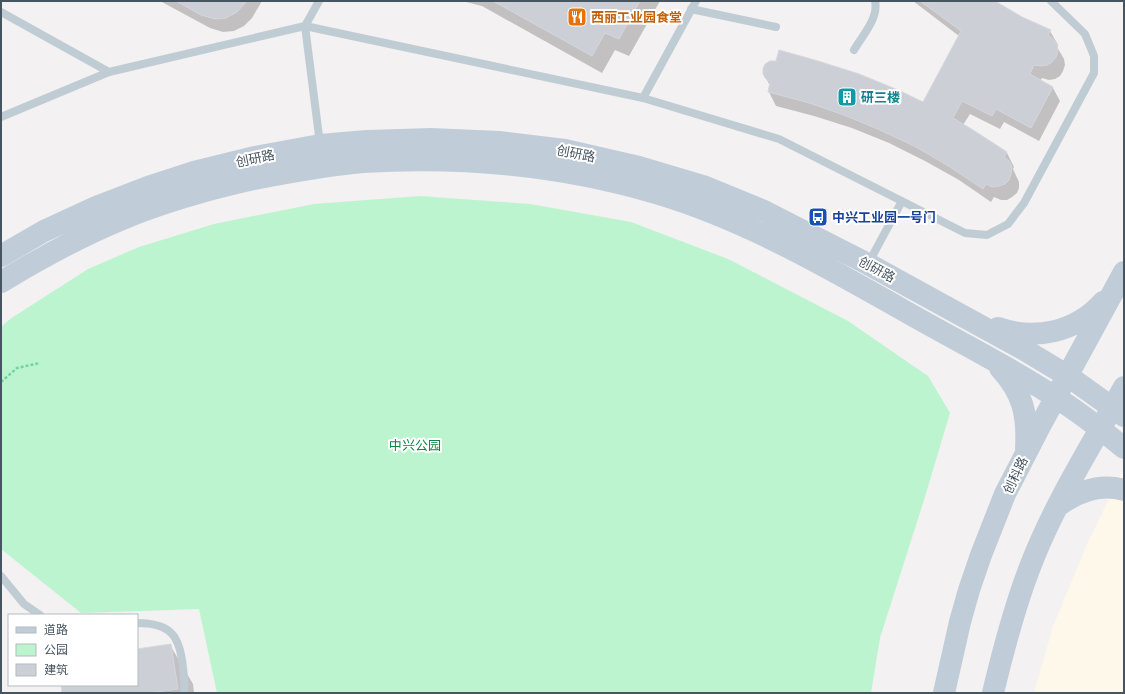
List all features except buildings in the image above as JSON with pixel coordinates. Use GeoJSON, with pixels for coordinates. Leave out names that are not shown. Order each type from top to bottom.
{"type":"FeatureCollection","features":[{"type":"Feature","properties":{"kind":"main road","name":"创研路"},"geometry":{"type":"LineString","coordinates":[[1,282],[64,246],[120,220],[177,199],[241,182],[293,172],[321,156],[367,141],[431,139],[499,142],[565,150],[639,167],[702,186],[764,212],[863,274],[989,358],[1056,397],[1101,429],[1124,448]]}},
{"type":"Feature","properties":{"kind":"main road","name":"创研路"},"geometry":{"type":"LineString","coordinates":[[1,256],[44,231],[96,207],[148,187],[194,172],[255,157],[321,156]]}},
{"type":"Feature","properties":{"kind":"main road","name":"创研路"},"geometry":{"type":"LineString","coordinates":[[863,274],[966,317],[1068,376],[1118,411]]}},
{"type":"Feature","properties":{"kind":"main road"},"geometry":{"type":"LineString","coordinates":[[966,317],[1007,332],[1047,334],[1064,329],[1083,319],[1097,308],[1120,280]]}},
{"type":"Feature","properties":{"kind":"main road","name":"创科路"},"geometry":{"type":"LineString","coordinates":[[944,693],[960,622],[981,555],[1005,494],[1120,280]]}},
{"type":"Feature","properties":{"kind":"main road"},"geometry":{"type":"LineString","coordinates":[[989,358],[1011,382],[1018,392],[1023,404],[1026,417],[1026,453]]}},
{"type":"Feature","properties":{"kind":"main road"},"geometry":{"type":"LineString","coordinates":[[993,693],[1017,603],[1030,567],[1058,506],[1101,429],[1118,411],[1124,387]]}},
{"type":"Feature","properties":{"kind":"main road"},"geometry":{"type":"LineString","coordinates":[[1058,506],[1081,492],[1107,488],[1124,490]]}},
{"type":"Feature","properties":{"kind":"lane"},"geometry":{"type":"LineString","coordinates":[[319,1],[305,26],[321,156]]}},
{"type":"Feature","properties":{"kind":"lane"},"geometry":{"type":"LineString","coordinates":[[644,98],[696,1]]}},
{"type":"Feature","properties":{"kind":"lane"},"geometry":{"type":"LineString","coordinates":[[854,50],[873,18],[875,1]]}},
{"type":"Feature","properties":{"kind":"lane"},"geometry":{"type":"LineString","coordinates":[[1,117],[109,72],[305,26],[644,98],[779,139],[965,232],[987,235],[1008,224],[1024,203],[1094,73],[1094,56],[1085,34],[1051,1]]}},
{"type":"Feature","properties":{"kind":"lane"},"geometry":{"type":"LineString","coordinates":[[691,10],[776,27]]}},
{"type":"Feature","properties":{"kind":"lane"},"geometry":{"type":"LineString","coordinates":[[1,12],[109,72]]}},
{"type":"Feature","properties":{"kind":"lane"},"geometry":{"type":"LineString","coordinates":[[863,274],[902,201]]}},
{"type":"Feature","properties":{"kind":"lane"},"geometry":{"type":"LineString","coordinates":[[1,576],[24,604],[39,614]]}},
{"type":"Feature","properties":{"kind":"lane"},"geometry":{"type":"LineString","coordinates":[[138,623],[148,623],[161,626],[171,632],[179,642],[182,654],[184,693]]}},
{"type":"Feature","properties":{"kind":"path"},"geometry":{"type":"LineString","coordinates":[[1,382],[17,368],[40,364]]}},
{"type":"Feature","properties":{"kind":"shaded area"},"geometry":{"type":"Polygon","coordinates":[[[1124,468],[1124,693],[1034,693],[1053,626],[1087,544],[1124,468]]]}},
{"type":"Feature","properties":{"kind":"green space","name":"中兴公园"},"geometry":{"type":"Polygon","coordinates":[[[420,196],[530,204],[631,222],[728,259],[848,321],[928,376],[950,413],[880,638],[871,693],[217,693],[199,609],[81,613],[1,549],[1,327],[10,319],[88,269],[139,247],[214,224],[314,204],[420,196]]]}},
{"type":"Feature","properties":{"kind":"place","name":"西丽工业园食堂"},"geometry":{"type":"Point","coordinates":[577,17]}},
{"type":"Feature","properties":{"kind":"place","name":"研三楼"},"geometry":{"type":"Point","coordinates":[847,97]}},
{"type":"Feature","properties":{"kind":"place","name":"中兴工业园一号门"},"geometry":{"type":"Point","coordinates":[818,217]}}]}
